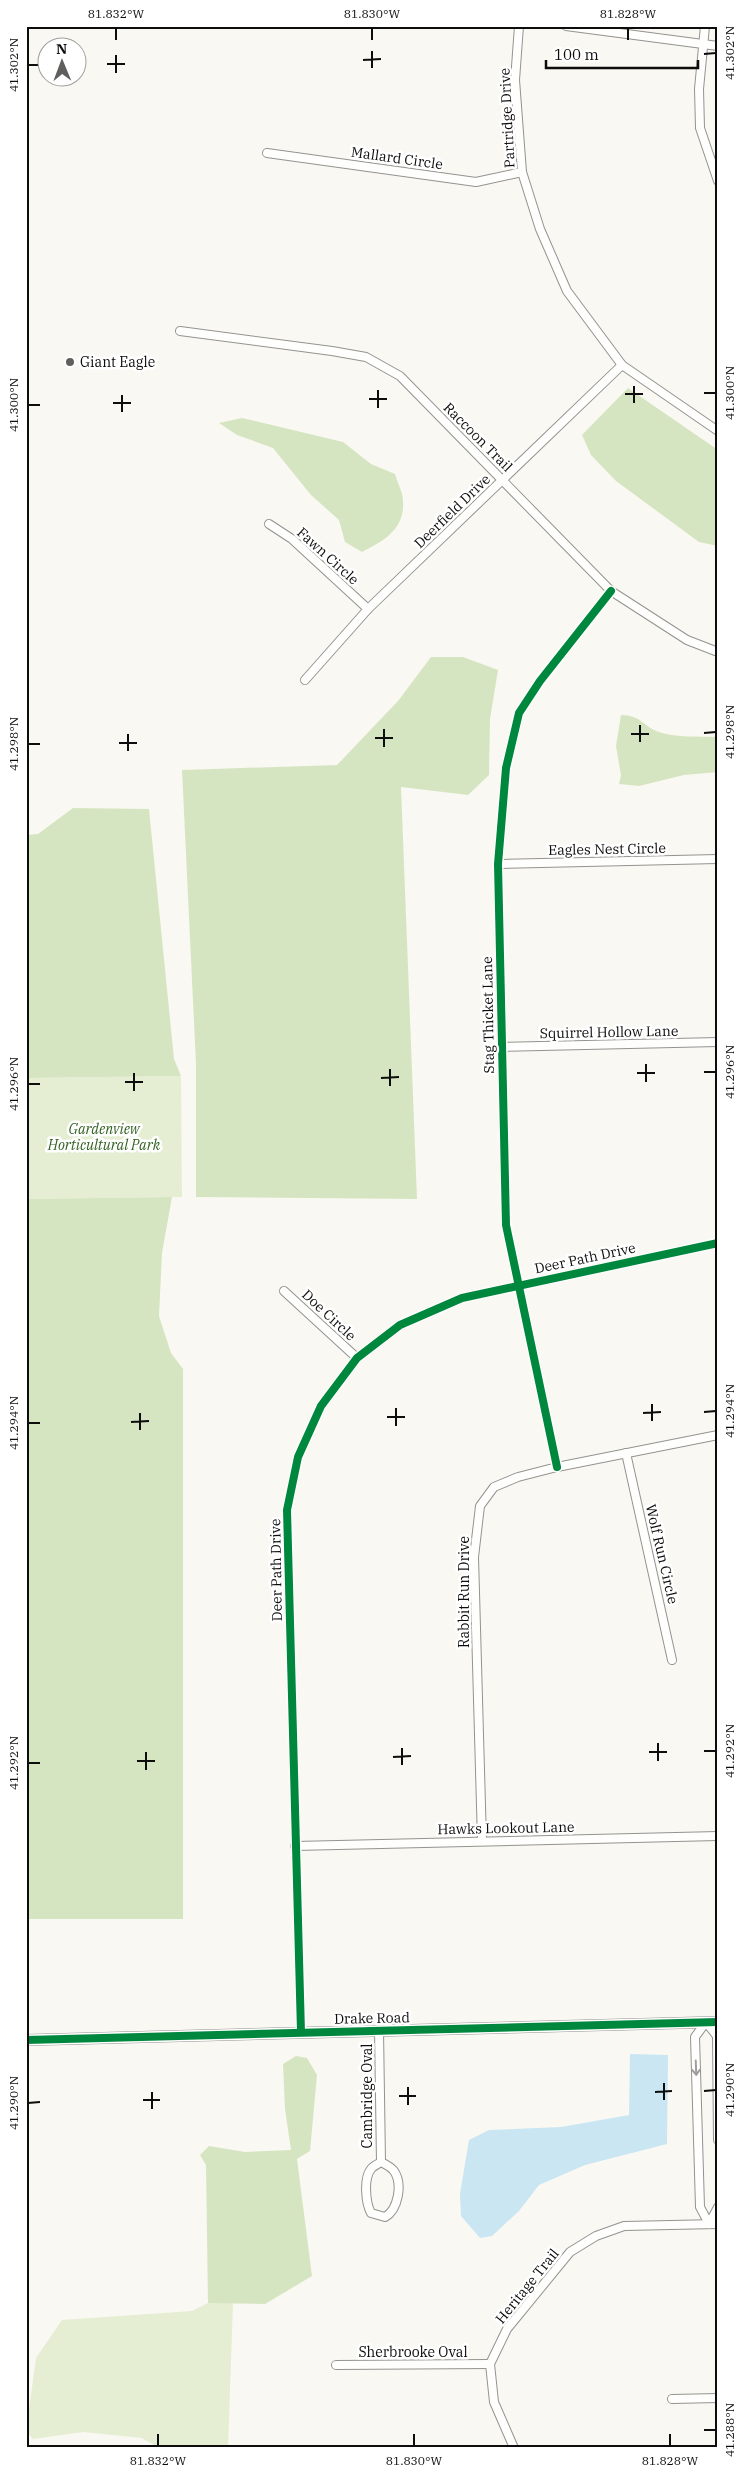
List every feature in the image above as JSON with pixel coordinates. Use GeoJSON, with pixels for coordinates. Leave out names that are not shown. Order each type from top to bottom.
{"type":"FeatureCollection","features":[{"type":"Feature","properties":{"kind":"street","name":"Partridge Drive"},"geometry":{"type":"LineString","coordinates":[[519,26],[515,80],[522,172],[540,229],[567,291],[622,365],[718,432]]}},
{"type":"Feature","properties":{"kind":"street"},"geometry":{"type":"LineString","coordinates":[[566,26],[718,46]]}},
{"type":"Feature","properties":{"kind":"street"},"geometry":{"type":"LineString","coordinates":[[706,26],[699,89],[700,128],[718,181]]}},
{"type":"Feature","properties":{"kind":"street","name":"Mallard Circle"},"geometry":{"type":"LineString","coordinates":[[267,153],[476,182],[522,172]]}},
{"type":"Feature","properties":{"kind":"street","name":"Raccoon Trail"},"geometry":{"type":"LineString","coordinates":[[180,331],[332,350],[366,357],[400,376],[611,591],[687,640],[718,652]]}},
{"type":"Feature","properties":{"kind":"street","name":"Deerfield Drive"},"geometry":{"type":"LineString","coordinates":[[305,680],[368,610],[622,365]]}},
{"type":"Feature","properties":{"kind":"street","name":"Fawn Circle"},"geometry":{"type":"LineString","coordinates":[[269,524],[292,539],[368,610]]}},
{"type":"Feature","properties":{"kind":"street","name":"Stag Thicket Lane"},"geometry":{"type":"LineString","coordinates":[[556,1467],[506,1225],[498,864],[506,768],[519,713],[540,681],[611,591]]}},
{"type":"Feature","properties":{"kind":"street","name":"Eagles Nest Circle"},"geometry":{"type":"LineString","coordinates":[[498,864],[718,859]]}},
{"type":"Feature","properties":{"kind":"street","name":"Squirrel Hollow Lane"},"geometry":{"type":"LineString","coordinates":[[501,1047],[718,1042]]}},
{"type":"Feature","properties":{"kind":"street","name":"Deer Path Drive"},"geometry":{"type":"LineString","coordinates":[[301,2032],[287,1510],[298,1457],[317,1414],[357,1358],[400,1325],[462,1298],[718,1243]]}},
{"type":"Feature","properties":{"kind":"street","name":"Doe Circle"},"geometry":{"type":"LineString","coordinates":[[284,1291],[357,1358]]}},
{"type":"Feature","properties":{"kind":"street","name":"Rabbit Run Drive"},"geometry":{"type":"LineString","coordinates":[[482,1841],[474,1557],[480,1506],[494,1487],[518,1477],[556,1467],[718,1435]]}},
{"type":"Feature","properties":{"kind":"street","name":"Wolf Run Circle"},"geometry":{"type":"LineString","coordinates":[[626,1453],[672,1660]]}},
{"type":"Feature","properties":{"kind":"street","name":"Hawks Lookout Lane"},"geometry":{"type":"LineString","coordinates":[[295,1846],[718,1836]]}},
{"type":"Feature","properties":{"kind":"street"},"geometry":{"type":"LineString","coordinates":[[709,2224],[700,2206],[695,2037],[706,2022],[717,2036],[718,2140]]}},
{"type":"Feature","properties":{"kind":"street","name":"Drake Road"},"geometry":{"type":"LineString","coordinates":[[26,2040],[718,2022]]}},
{"type":"Feature","properties":{"kind":"street","name":"Cambridge Oval"},"geometry":{"type":"LineString","coordinates":[[379,2030],[380,2162]]}},
{"type":"Feature","properties":{"kind":"street","name":"Cambridge Oval"},"geometry":{"type":"LineString","coordinates":[[380,2162],[391,2168],[397,2177],[397,2205],[392,2213],[385,2218],[371,2213],[368,2207],[367,2177],[371,2169],[380,2162]]}},
{"type":"Feature","properties":{"kind":"street"},"geometry":{"type":"LineString","coordinates":[[709,2224],[718,2207]]}},
{"type":"Feature","properties":{"kind":"street","name":"Heritage Trail"},"geometry":{"type":"LineString","coordinates":[[490,2364],[507,2329],[570,2252],[596,2236],[624,2226],[718,2224]]}},
{"type":"Feature","properties":{"kind":"street"},"geometry":{"type":"LineString","coordinates":[[490,2364],[494,2402],[514,2448]]}},
{"type":"Feature","properties":{"kind":"street","name":"Sherbrooke Oval"},"geometry":{"type":"LineString","coordinates":[[336,2365],[490,2364]]}},
{"type":"Feature","properties":{"kind":"street"},"geometry":{"type":"LineString","coordinates":[[672,2399],[718,2398]]}},
{"type":"Feature","properties":{"kind":"green space"},"geometry":{"type":"Polygon","coordinates":[[[628,388],[718,450],[718,546],[699,542],[616,481],[591,455],[582,435],[628,388]]]}},
{"type":"Feature","properties":{"kind":"green space"},"geometry":{"type":"Polygon","coordinates":[[[242,418],[343,442],[371,464],[395,474],[403,498],[403,511],[396,527],[385,539],[362,552],[345,542],[339,520],[311,495],[273,448],[237,435],[219,423],[242,418]]]}},
{"type":"Feature","properties":{"kind":"green space"},"geometry":{"type":"Polygon","coordinates":[[[431,657],[463,657],[498,670],[490,719],[489,775],[468,795],[401,787],[417,1199],[196,1197],[196,1064],[182,770],[337,765],[398,701],[431,657]]]}},
{"type":"Feature","properties":{"kind":"green space"},"geometry":{"type":"Polygon","coordinates":[[[621,715],[634,717],[654,730],[666,734],[718,737],[718,772],[684,775],[639,786],[619,784],[621,775],[616,746],[621,715]]]}},
{"type":"Feature","properties":{"kind":"green space"},"geometry":{"type":"Polygon","coordinates":[[[73,808],[149,809],[174,1059],[181,1076],[26,1078],[26,835],[38,834],[73,808]]]}},
{"type":"Feature","properties":{"kind":"green space","name":"Gardenview Horticultural Park"},"geometry":{"type":"Polygon","coordinates":[[[181,1076],[182,1197],[26,1199],[26,1078],[181,1076]]]}},
{"type":"Feature","properties":{"kind":"green space"},"geometry":{"type":"Polygon","coordinates":[[[172,1197],[162,1253],[159,1316],[171,1353],[183,1369],[183,1919],[26,1919],[26,1199],[172,1197]]]}},
{"type":"Feature","properties":{"kind":"green space"},"geometry":{"type":"Polygon","coordinates":[[[296,2056],[307,2058],[317,2075],[310,2151],[297,2159],[312,2276],[265,2304],[208,2303],[206,2165],[200,2155],[209,2146],[245,2152],[291,2150],[285,2109],[283,2064],[296,2056]]]}},
{"type":"Feature","properties":{"kind":"green space"},"geometry":{"type":"Polygon","coordinates":[[[208,2303],[233,2303],[228,2448],[159,2448],[142,2438],[83,2432],[33,2439],[26,2431],[36,2358],[62,2320],[192,2311],[208,2303]]]}},
{"type":"Feature","properties":{"kind":"water"},"geometry":{"type":"Polygon","coordinates":[[[630,2054],[668,2055],[667,2144],[585,2165],[539,2185],[519,2211],[492,2236],[480,2238],[461,2216],[460,2194],[469,2140],[489,2130],[561,2127],[629,2115],[630,2054]]]}},
{"type":"Feature","properties":{"kind":"cycle path"},"geometry":{"type":"LineString","coordinates":[[557,1467],[506,1225],[498,864],[506,768],[519,713],[540,681],[611,591]]}},
{"type":"Feature","properties":{"kind":"cycle path"},"geometry":{"type":"LineString","coordinates":[[301,2032],[287,1510],[298,1457],[321,1406],[357,1358],[400,1325],[462,1298],[718,1243]]}},
{"type":"Feature","properties":{"kind":"cycle path"},"geometry":{"type":"LineString","coordinates":[[26,2040],[718,2022]]}},
{"type":"Feature","properties":{"kind":"place","name":"Giant Eagle"},"geometry":{"type":"Point","coordinates":[70,362]}}]}
